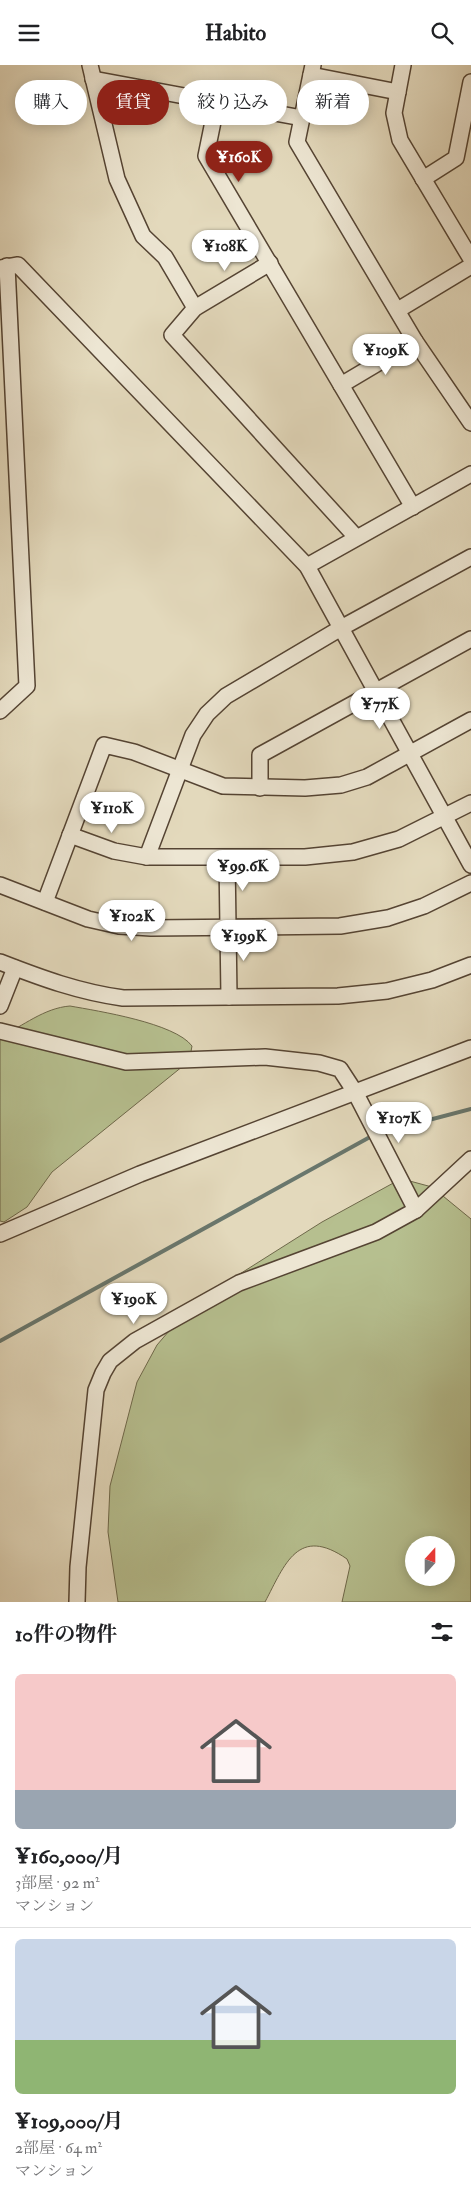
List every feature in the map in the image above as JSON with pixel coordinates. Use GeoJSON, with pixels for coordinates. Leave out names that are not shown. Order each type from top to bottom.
{"type":"FeatureCollection","features":[{"type":"Feature","properties":{"kind":"street"},"geometry":{"type":"LineString","coordinates":[[403,65],[394,113],[400,140],[471,259]]}},
{"type":"Feature","properties":{"kind":"street"},"geometry":{"type":"LineString","coordinates":[[312,70],[398,92]]}},
{"type":"Feature","properties":{"kind":"street"},"geometry":{"type":"LineString","coordinates":[[179,93],[92,72],[117,179],[143,236],[165,257],[195,307]]}},
{"type":"Feature","properties":{"kind":"street"},"geometry":{"type":"LineString","coordinates":[[423,179],[456,158],[471,82]]}},
{"type":"Feature","properties":{"kind":"street"},"geometry":{"type":"LineString","coordinates":[[212,125],[206,157],[413,507]]}},
{"type":"Feature","properties":{"kind":"street"},"geometry":{"type":"LineString","coordinates":[[301,125],[297,142],[415,341],[471,423]]}},
{"type":"Feature","properties":{"kind":"street"},"geometry":{"type":"LineString","coordinates":[[270,263],[195,307],[172,335],[356,537]]}},
{"type":"Feature","properties":{"kind":"street"},"geometry":{"type":"LineString","coordinates":[[0,711],[27,686],[4,267],[18,265],[50,301],[307,566],[471,865]]}},
{"type":"Feature","properties":{"kind":"street"},"geometry":{"type":"LineString","coordinates":[[398,310],[471,266]]}},
{"type":"Feature","properties":{"kind":"street"},"geometry":{"type":"LineString","coordinates":[[341,385],[415,341]]}},
{"type":"Feature","properties":{"kind":"street"},"geometry":{"type":"LineString","coordinates":[[307,566],[471,474]]}},
{"type":"Feature","properties":{"kind":"street"},"geometry":{"type":"LineString","coordinates":[[147,857],[192,735],[207,714],[226,696],[341,628],[471,557]]}},
{"type":"Feature","properties":{"kind":"street"},"geometry":{"type":"LineString","coordinates":[[260,788],[260,755],[471,639]]}},
{"type":"Feature","properties":{"kind":"street"},"geometry":{"type":"LineString","coordinates":[[45,902],[104,745],[134,752],[223,786],[260,788],[341,785],[367,777],[471,721]]}},
{"type":"Feature","properties":{"kind":"street"},"geometry":{"type":"LineString","coordinates":[[70,835],[114,851],[147,857],[305,857],[354,852],[399,839],[471,803]]}},
{"type":"Feature","properties":{"kind":"street"},"geometry":{"type":"LineString","coordinates":[[228,858],[229,997]]}},
{"type":"Feature","properties":{"kind":"street"},"geometry":{"type":"LineString","coordinates":[[0,885],[88,919],[119,926],[229,928],[340,927],[378,920],[424,906],[471,883]]}},
{"type":"Feature","properties":{"kind":"street"},"geometry":{"type":"LineString","coordinates":[[0,962],[66,987],[93,994],[123,998],[338,996],[387,991],[432,979],[471,965]]}},
{"type":"Feature","properties":{"kind":"street"},"geometry":{"type":"LineString","coordinates":[[0,1006],[15,968]]}},
{"type":"Feature","properties":{"kind":"street"},"geometry":{"type":"LineString","coordinates":[[0,1031],[126,1062],[226,1057],[292,1059],[319,1063],[340,1069],[355,1092],[416,1210]]}},
{"type":"Feature","properties":{"kind":"street"},"geometry":{"type":"LineString","coordinates":[[0,1234],[36,1216],[140,1174],[471,1048]]}},
{"type":"Feature","properties":{"kind":"street"},"geometry":{"type":"LineString","coordinates":[[77,1602],[78,1567],[96,1390],[110,1361],[135,1341],[239,1283],[376,1233],[416,1210],[471,1159]]}},
{"type":"Feature","properties":{"kind":"green space"},"geometry":{"type":"Polygon","coordinates":[[[70,1006],[135,1019],[170,1031],[183,1038],[192,1046],[190,1057],[183,1066],[52,1172],[27,1207],[4,1222],[0,1221],[0,1037],[51,1010],[70,1006]]]}},
{"type":"Feature","properties":{"kind":"green space"},"geometry":{"type":"Polygon","coordinates":[[[406,1180],[432,1187],[471,1219],[471,1602],[342,1602],[350,1566],[347,1559],[330,1550],[316,1546],[305,1548],[295,1553],[279,1574],[265,1602],[118,1602],[108,1532],[110,1486],[137,1382],[157,1345],[187,1310],[322,1222],[397,1181],[406,1180]]]}},
{"type":"Feature","properties":{"kind":"waterway"},"geometry":{"type":"LineString","coordinates":[[387,1131],[471,1109]]}},
{"type":"Feature","properties":{"kind":"waterway"},"geometry":{"type":"LineString","coordinates":[[0,1341],[370,1137]]}}]}
